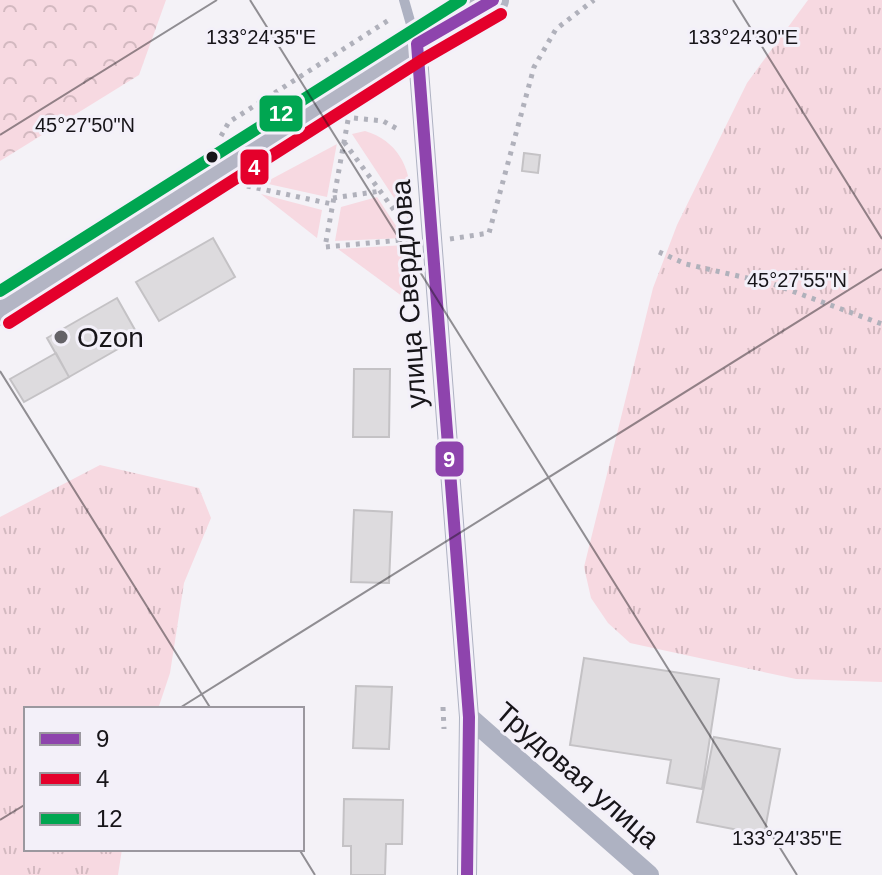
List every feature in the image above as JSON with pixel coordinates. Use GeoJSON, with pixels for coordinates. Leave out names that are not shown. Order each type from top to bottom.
{"type":"FeatureCollection","features":[{"type":"Feature","properties":{"kind":"main road"},"geometry":{"type":"LineString","coordinates":[[0,310],[417,44],[493,0]]}},
{"type":"Feature","properties":{"kind":"street","name":"улица Свердлова"},"geometry":{"type":"LineString","coordinates":[[417,44],[424,241],[469,717],[467,875]]}},
{"type":"Feature","properties":{"kind":"street","name":"Трудовая улица"},"geometry":{"type":"LineString","coordinates":[[469,717],[649,875]]}},
{"type":"Feature","properties":{"kind":"lane"},"geometry":{"type":"LineString","coordinates":[[404,0],[417,44]]}},
{"type":"Feature","properties":{"kind":"path"},"geometry":{"type":"LineString","coordinates":[[349,117],[325,247],[424,241],[489,233],[534,67],[556,29],[594,0]]}},
{"type":"Feature","properties":{"kind":"path"},"geometry":{"type":"LineString","coordinates":[[336,124],[349,117],[392,124],[410,139]]}},
{"type":"Feature","properties":{"kind":"path"},"geometry":{"type":"LineString","coordinates":[[344,142],[424,241]]}},
{"type":"Feature","properties":{"kind":"path"},"geometry":{"type":"LineString","coordinates":[[244,185],[332,201],[381,191]]}},
{"type":"Feature","properties":{"kind":"path"},"geometry":{"type":"LineString","coordinates":[[659,252],[686,264],[773,284],[882,324]]}},
{"type":"Feature","properties":{"kind":"path"},"geometry":{"type":"LineString","coordinates":[[443,693],[444,740]]}},
{"type":"Feature","properties":{"kind":"green space"},"geometry":{"type":"Polygon","coordinates":[[[0,0],[166,0],[139,75],[0,161],[0,0]]]}},
{"type":"Feature","properties":{"kind":"green space"},"geometry":{"type":"Polygon","coordinates":[[[808,0],[882,0],[882,682],[796,679],[630,643],[608,623],[591,598],[584,567],[653,288],[677,225],[747,83],[808,0]]]}},
{"type":"Feature","properties":{"kind":"green space"},"geometry":{"type":"Polygon","coordinates":[[[365,131],[390,144],[404,165],[410,191],[408,219],[352,134],[365,131]]]}},
{"type":"Feature","properties":{"kind":"green space"},"geometry":{"type":"Polygon","coordinates":[[[337,144],[327,197],[264,183],[337,144]]]}},
{"type":"Feature","properties":{"kind":"green space"},"geometry":{"type":"Polygon","coordinates":[[[261,194],[322,210],[317,238],[261,194]]]}},
{"type":"Feature","properties":{"kind":"green space"},"geometry":{"type":"Polygon","coordinates":[[[377,197],[404,238],[335,241],[341,207],[377,197]]]}},
{"type":"Feature","properties":{"kind":"green space"},"geometry":{"type":"Polygon","coordinates":[[[405,245],[410,302],[338,249],[405,245]]]}},
{"type":"Feature","properties":{"kind":"green space"},"geometry":{"type":"Polygon","coordinates":[[[100,465],[199,488],[211,518],[184,583],[170,673],[159,707],[24,707],[24,851],[122,851],[118,875],[0,875],[0,517],[100,465]]]}},
{"type":"Feature","properties":{"kind":"building"},"geometry":{"type":"Polygon","coordinates":[[[524,153],[540,155],[538,173],[522,171],[524,153]]]}},
{"type":"Feature","properties":{"kind":"building"},"geometry":{"type":"Polygon","coordinates":[[[213,238],[235,277],[159,321],[136,282],[213,238]]]}},
{"type":"Feature","properties":{"kind":"building"},"geometry":{"type":"Polygon","coordinates":[[[117,298],[139,337],[69,377],[47,338],[117,298]]]}},
{"type":"Feature","properties":{"kind":"building"},"geometry":{"type":"Polygon","coordinates":[[[56,353],[69,377],[24,402],[10,379],[56,353]]]}},
{"type":"Feature","properties":{"kind":"building"},"geometry":{"type":"Polygon","coordinates":[[[354,369],[390,369],[389,437],[353,437],[354,369]]]}},
{"type":"Feature","properties":{"kind":"building"},"geometry":{"type":"Polygon","coordinates":[[[354,510],[392,512],[389,583],[351,582],[354,510]]]}},
{"type":"Feature","properties":{"kind":"building"},"geometry":{"type":"Polygon","coordinates":[[[584,658],[719,679],[702,789],[667,783],[671,760],[570,745],[584,658]]]}},
{"type":"Feature","properties":{"kind":"building"},"geometry":{"type":"Polygon","coordinates":[[[356,686],[392,687],[389,749],[353,748],[356,686]]]}},
{"type":"Feature","properties":{"kind":"building"},"geometry":{"type":"Polygon","coordinates":[[[714,737],[780,749],[764,835],[697,822],[714,737]]]}},
{"type":"Feature","properties":{"kind":"building"},"geometry":{"type":"Polygon","coordinates":[[[344,799],[403,800],[402,844],[386,844],[385,875],[351,875],[351,846],[343,846],[344,799]]]}},
{"type":"Feature","properties":{"kind":"transit line","name":"12"},"geometry":{"type":"LineString","coordinates":[[0,291],[461,0]]}},
{"type":"Feature","properties":{"kind":"transit line","name":"9"},"geometry":{"type":"LineString","coordinates":[[417,44],[493,0]]}},
{"type":"Feature","properties":{"kind":"transit line","name":"4"},"geometry":{"type":"LineString","coordinates":[[9,323],[425,58],[501,14]]}},
{"type":"Feature","properties":{"kind":"transit line","name":"9"},"geometry":{"type":"LineString","coordinates":[[417,44],[469,717],[467,875]]}},
{"type":"Feature","properties":{"kind":"place","name":"Ozon"},"geometry":{"type":"Point","coordinates":[61,337]}}]}
